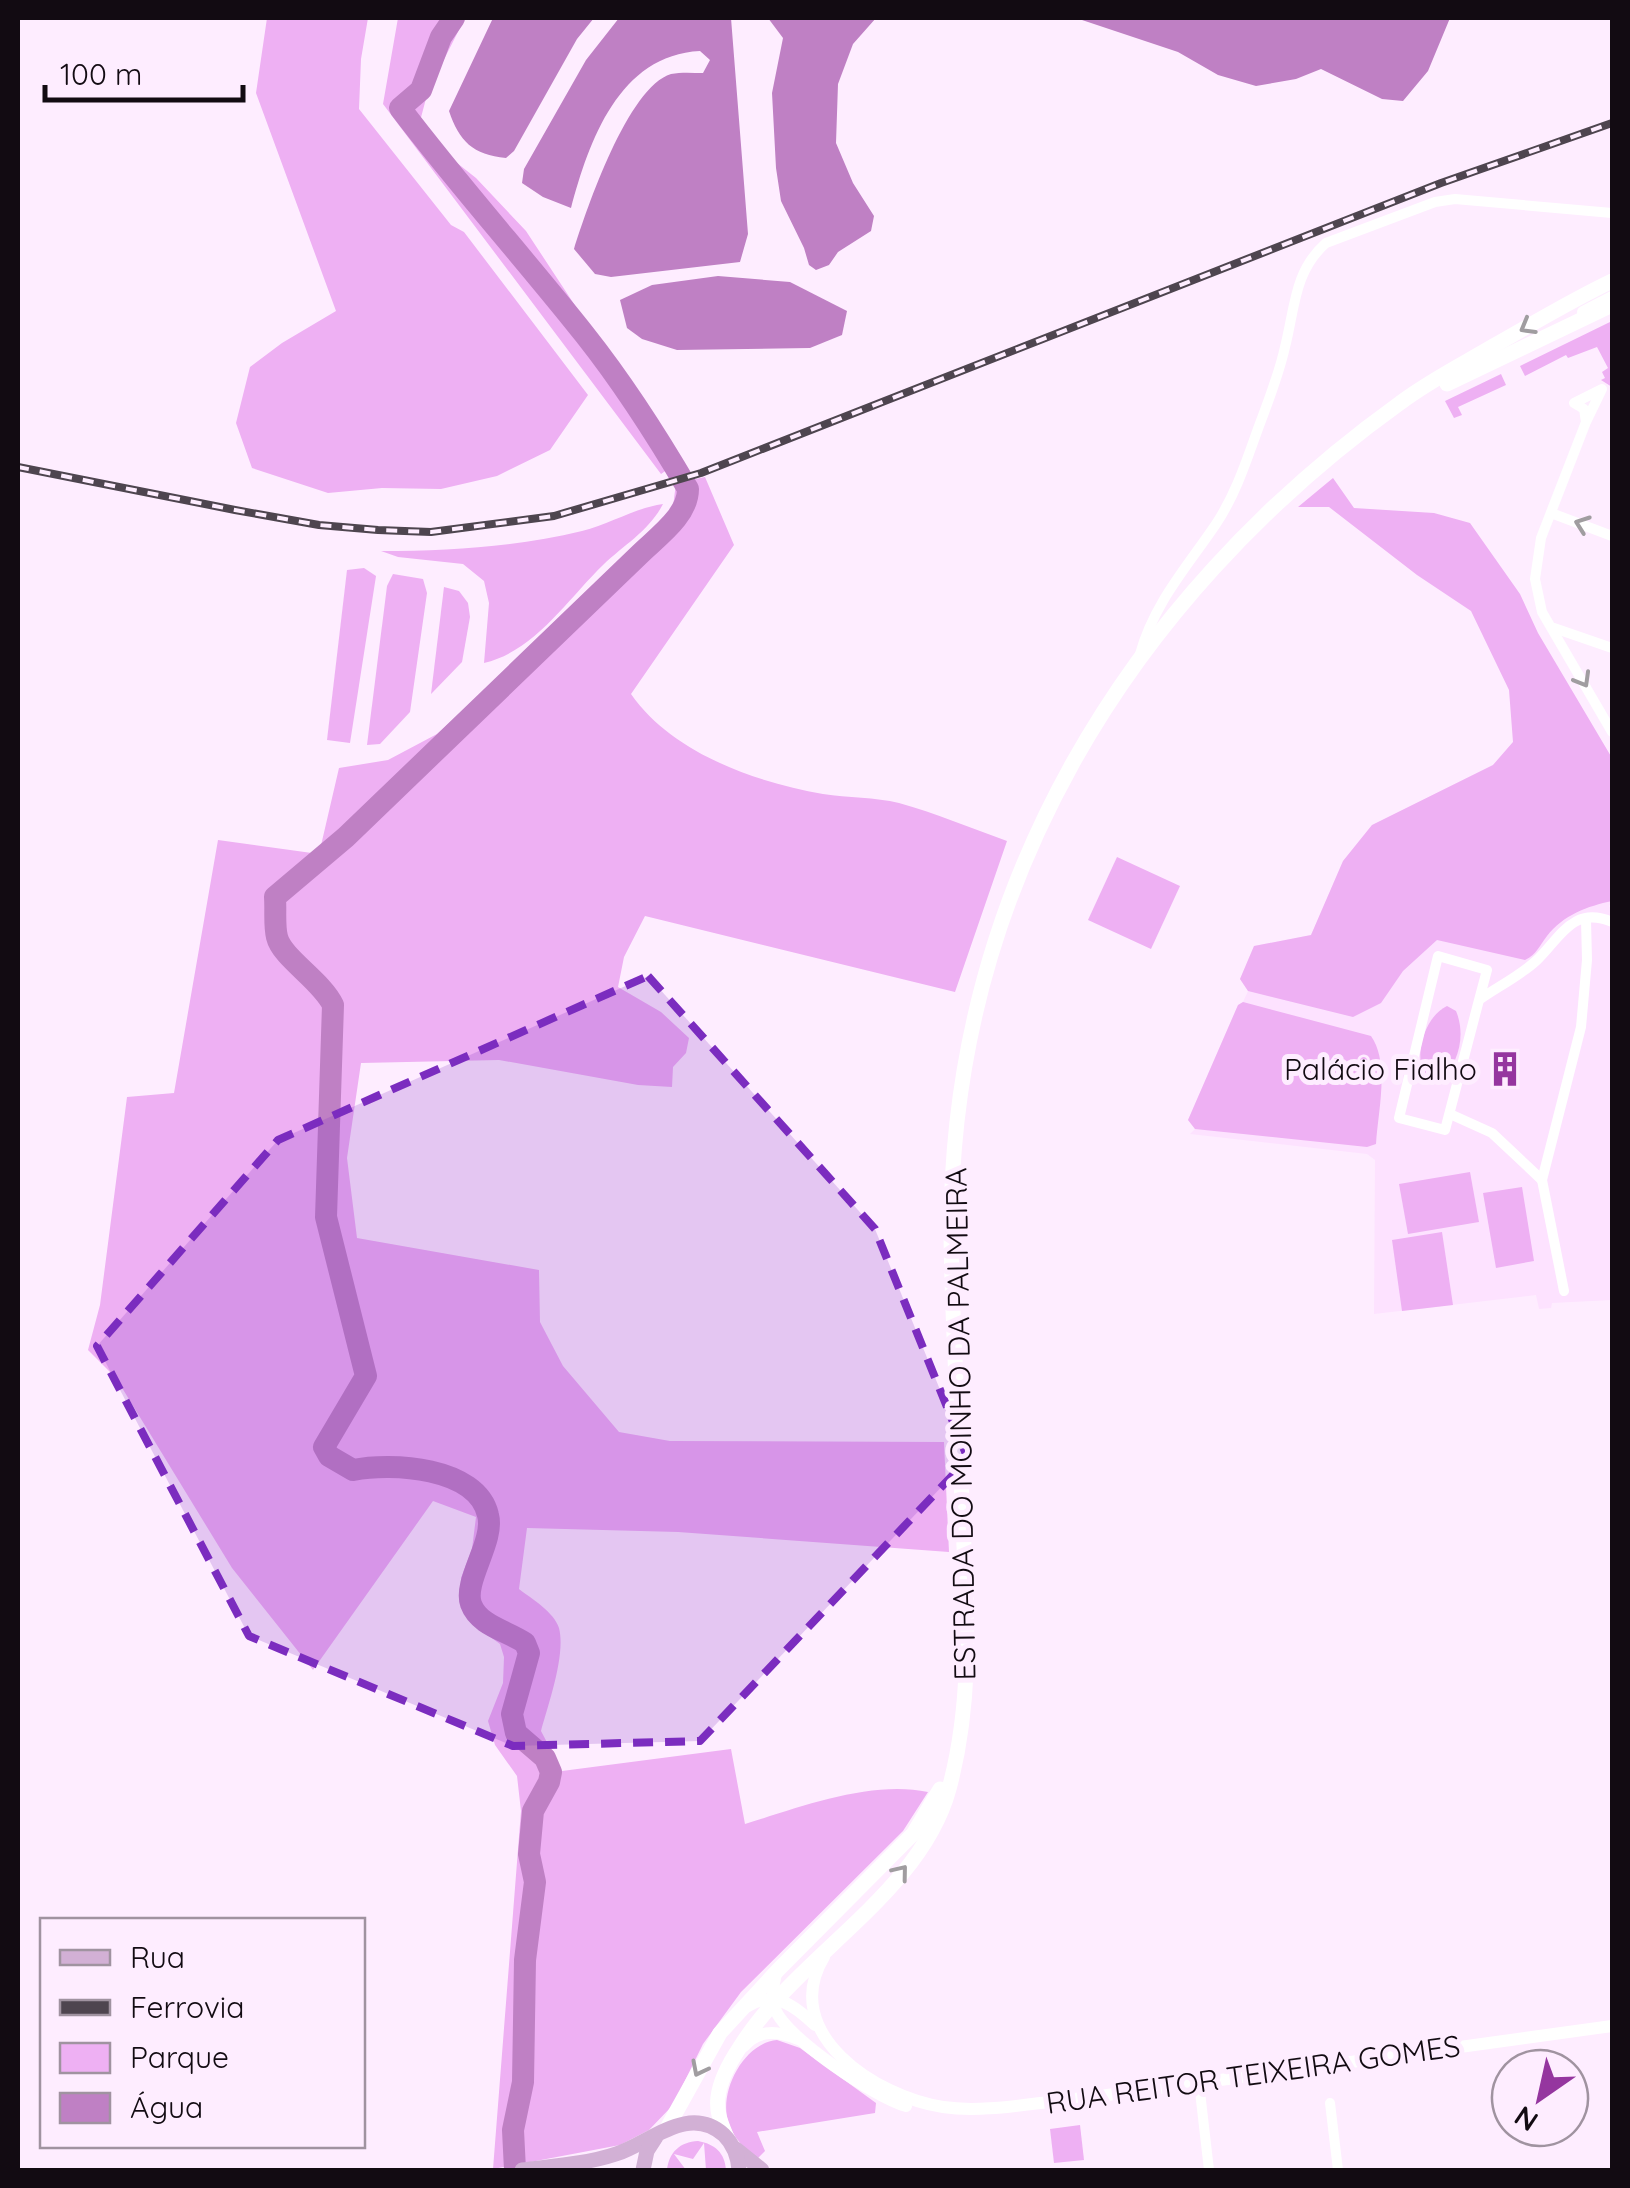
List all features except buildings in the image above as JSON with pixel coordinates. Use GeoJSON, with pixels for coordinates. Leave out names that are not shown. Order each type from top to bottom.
{"type":"FeatureCollection","features":[{"type":"Feature","properties":{"kind":"main road","name":"ESTRADA DO MOINHO DA PALMEIRA"},"geometry":{"type":"LineString","coordinates":[[731,2143],[718,2113],[718,2090],[732,2059],[774,2000],[876,1901],[927,1838],[947,1797],[959,1747],[968,1650],[952,1228],[954,1160],[976,1011],[1002,920],[1031,844],[1092,730],[1138,660],[1217,562],[1345,446],[1403,400],[1612,279]]}},
{"type":"Feature","properties":{"kind":"main road","name":"ESTRADA DO MOINHO DA PALMEIRA"},"geometry":{"type":"LineString","coordinates":[[1345,446],[1440,387],[1612,304]]}},
{"type":"Feature","properties":{"kind":"main road","name":"ESTRADA DO MOINHO DA PALMEIRA"},"geometry":{"type":"LineString","coordinates":[[661,2133],[708,2052],[739,2012],[913,1834],[959,1747]]}},
{"type":"Feature","properties":{"kind":"main road"},"geometry":{"type":"LineString","coordinates":[[530,2169],[605,2157],[678,2124],[699,2123],[718,2130],[762,2170]]}},
{"type":"Feature","properties":{"kind":"main road"},"geometry":{"type":"LineString","coordinates":[[643,2170],[647,2150],[661,2133]]}},
{"type":"Feature","properties":{"kind":"main road"},"geometry":{"type":"LineString","coordinates":[[731,2143],[740,2170]]}},
{"type":"Feature","properties":{"kind":"street"},"geometry":{"type":"LineString","coordinates":[[1138,660],[1148,626],[1164,597],[1217,522],[1237,485],[1276,380],[1298,286],[1312,256],[1326,243],[1435,202],[1455,199],[1612,214]]}},
{"type":"Feature","properties":{"kind":"street"},"geometry":{"type":"LineString","coordinates":[[1538,340],[1612,297]]}},
{"type":"Feature","properties":{"kind":"street"},"geometry":{"type":"LineString","coordinates":[[1586,422],[1584,410],[1574,403],[1602,389],[1541,538],[1535,579],[1542,612],[1612,732]]}},
{"type":"Feature","properties":{"kind":"street"},"geometry":{"type":"LineString","coordinates":[[1551,513],[1612,536]]}},
{"type":"Feature","properties":{"kind":"street"},"geometry":{"type":"LineString","coordinates":[[1553,628],[1612,648]]}},
{"type":"Feature","properties":{"kind":"street"},"geometry":{"type":"LineString","coordinates":[[1478,1000],[1537,960],[1566,925],[1600,916],[1612,922]]}},
{"type":"Feature","properties":{"kind":"street"},"geometry":{"type":"LineString","coordinates":[[1564,1291],[1542,1180],[1581,1027],[1588,960],[1586,920]]}},
{"type":"Feature","properties":{"kind":"street"},"geometry":{"type":"LineString","coordinates":[[1438,956],[1487,970],[1478,1000],[1445,1130],[1400,1118],[1438,956]]}},
{"type":"Feature","properties":{"kind":"street"},"geometry":{"type":"LineString","coordinates":[[1450,1114],[1492,1133],[1542,1180]]}},
{"type":"Feature","properties":{"kind":"street"},"geometry":{"type":"LineString","coordinates":[[816,2025],[811,1986],[833,1942]]}},
{"type":"Feature","properties":{"kind":"street"},"geometry":{"type":"LineString","coordinates":[[778,1970],[774,2000],[781,2018],[802,2040],[861,2084],[899,2104],[960,2114],[1012,2106]]}},
{"type":"Feature","properties":{"kind":"street"},"geometry":{"type":"LineString","coordinates":[[739,2012],[754,2002],[784,2000],[816,2025],[851,2064],[906,2098],[944,2107],[1012,2106]]}},
{"type":"Feature","properties":{"kind":"street","name":"RUA REITOR TEIXEIRA GOMES"},"geometry":{"type":"LineString","coordinates":[[1012,2106],[1612,2026]]}},
{"type":"Feature","properties":{"kind":"street"},"geometry":{"type":"LineString","coordinates":[[732,2059],[749,2040],[763,2034],[780,2032],[802,2040]]}},
{"type":"Feature","properties":{"kind":"street"},"geometry":{"type":"LineString","coordinates":[[1199,2083],[1208,2170]]}},
{"type":"Feature","properties":{"kind":"street"},"geometry":{"type":"LineString","coordinates":[[1330,2103],[1338,2170]]}},
{"type":"Feature","properties":{"kind":"highlighted area"},"geometry":{"type":"Polygon","coordinates":[[[648,976],[875,1229],[968,1459],[700,1741],[513,1746],[249,1636],[97,1346],[278,1140],[648,976]]]}},
{"type":"Feature","properties":{"kind":"shaded area"},"geometry":{"type":"Polygon","coordinates":[[[1513,742],[1612,758],[1612,1300],[1552,1303],[1551,1308],[1539,1309],[1536,1295],[1374,1314],[1375,1160],[1367,1154],[1190,1134],[1195,1129],[1188,1120],[1238,1005],[1248,991],[1240,979],[1254,946],[1311,935],[1343,861],[1372,825],[1493,765],[1513,742]]]}},
{"type":"Feature","properties":{"kind":"green space"},"geometry":{"type":"Polygon","coordinates":[[[267,18],[368,18],[359,109],[451,225],[464,232],[588,395],[550,450],[497,476],[441,489],[382,488],[328,493],[252,468],[236,423],[250,367],[336,311],[256,93],[267,18]]]}},
{"type":"Feature","properties":{"kind":"green space"},"geometry":{"type":"Polygon","coordinates":[[[398,18],[465,18],[428,91],[419,125],[526,231],[678,462],[661,474],[383,104],[398,18]]]}},
{"type":"Feature","properties":{"kind":"green space"},"geometry":{"type":"Polygon","coordinates":[[[1610,322],[1612,387],[1601,380],[1605,378],[1602,372],[1608,368],[1597,347],[1568,358],[1566,355],[1525,376],[1520,366],[1610,322]]]}},
{"type":"Feature","properties":{"kind":"green space"},"geometry":{"type":"Polygon","coordinates":[[[1501,374],[1506,385],[1458,407],[1462,415],[1454,418],[1445,401],[1501,374]]]}},
{"type":"Feature","properties":{"kind":"green space"},"geometry":{"type":"Polygon","coordinates":[[[705,477],[734,545],[631,694],[669,733],[743,773],[823,794],[899,803],[1007,841],[955,992],[645,916],[624,957],[618,987],[661,1012],[689,1038],[686,1053],[673,1067],[672,1087],[638,1085],[499,1060],[361,1063],[347,1158],[357,1238],[539,1270],[540,1322],[563,1366],[619,1432],[670,1441],[944,1442],[949,1552],[678,1532],[527,1528],[519,1589],[548,1611],[559,1628],[558,1666],[541,1731],[562,1771],[731,1749],[745,1824],[860,1792],[928,1792],[903,1831],[741,1992],[703,2044],[673,2105],[649,2130],[620,2145],[493,2169],[521,1811],[517,1776],[495,1745],[488,1721],[503,1683],[504,1657],[500,1644],[471,1623],[462,1601],[461,1578],[472,1549],[476,1517],[433,1501],[313,1670],[232,1568],[116,1378],[88,1350],[100,1305],[127,1097],[174,1093],[218,840],[319,854],[339,768],[388,760],[437,734],[671,523],[676,483],[705,477]]]}},
{"type":"Feature","properties":{"kind":"green space"},"geometry":{"type":"Polygon","coordinates":[[[1333,478],[1354,508],[1434,513],[1470,523],[1520,594],[1538,633],[1612,758],[1612,901],[1568,917],[1525,960],[1437,940],[1403,971],[1381,1003],[1353,1017],[1248,991],[1240,979],[1254,946],[1311,935],[1343,861],[1372,825],[1493,765],[1513,742],[1509,690],[1471,611],[1329,507],[1298,507],[1333,478]]]}},
{"type":"Feature","properties":{"kind":"green space"},"geometry":{"type":"Polygon","coordinates":[[[663,504],[644,530],[603,565],[535,636],[502,657],[484,663],[489,603],[484,581],[463,564],[398,557],[381,551],[457,549],[532,541],[582,531],[663,504]]]}},
{"type":"Feature","properties":{"kind":"green space"},"geometry":{"type":"Polygon","coordinates":[[[364,568],[376,576],[350,743],[327,740],[347,570],[364,568]]]}},
{"type":"Feature","properties":{"kind":"green space"},"geometry":{"type":"Polygon","coordinates":[[[393,574],[423,579],[427,593],[410,712],[380,744],[367,745],[387,586],[393,574]]]}},
{"type":"Feature","properties":{"kind":"green space"},"geometry":{"type":"Polygon","coordinates":[[[444,587],[459,591],[468,603],[470,617],[462,662],[431,694],[444,587]]]}},
{"type":"Feature","properties":{"kind":"green space"},"geometry":{"type":"Polygon","coordinates":[[[1117,857],[1180,886],[1151,949],[1088,920],[1117,857]]]}},
{"type":"Feature","properties":{"kind":"green space"},"geometry":{"type":"Polygon","coordinates":[[[1243,1002],[1371,1036],[1381,1073],[1376,1144],[1367,1147],[1195,1129],[1188,1120],[1238,1005],[1243,1002]]]}},
{"type":"Feature","properties":{"kind":"green space"},"geometry":{"type":"Polygon","coordinates":[[[1447,1006],[1456,1011],[1459,1020],[1459,1048],[1447,1074],[1432,1082],[1421,1064],[1422,1042],[1431,1020],[1447,1006]]]}},
{"type":"Feature","properties":{"kind":"green space"},"geometry":{"type":"Polygon","coordinates":[[[1470,1172],[1479,1222],[1408,1234],[1399,1184],[1470,1172]]]}},
{"type":"Feature","properties":{"kind":"green space"},"geometry":{"type":"Polygon","coordinates":[[[1522,1187],[1534,1261],[1496,1268],[1483,1193],[1522,1187]]]}},
{"type":"Feature","properties":{"kind":"green space"},"geometry":{"type":"Polygon","coordinates":[[[1442,1232],[1453,1305],[1402,1311],[1392,1240],[1442,1232]]]}},
{"type":"Feature","properties":{"kind":"green space"},"geometry":{"type":"Polygon","coordinates":[[[777,2040],[800,2048],[876,2103],[875,2113],[757,2132],[765,2151],[757,2159],[730,2127],[727,2096],[745,2059],[765,2043],[777,2040]]]}},
{"type":"Feature","properties":{"kind":"green space"},"geometry":{"type":"Polygon","coordinates":[[[1080,2125],[1084,2160],[1054,2163],[1050,2129],[1080,2125]]]}},
{"type":"Feature","properties":{"kind":"green space"},"geometry":{"type":"Polygon","coordinates":[[[698,2141],[709,2144],[718,2150],[726,2170],[706,2170],[704,2143],[693,2159],[674,2154],[686,2170],[667,2170],[676,2149],[698,2141]]]}},
{"type":"Feature","properties":{"kind":"water"},"geometry":{"type":"Polygon","coordinates":[[[493,18],[594,18],[577,39],[514,151],[506,158],[485,154],[469,145],[457,131],[449,111],[493,18]]]}},
{"type":"Feature","properties":{"kind":"water"},"geometry":{"type":"Polygon","coordinates":[[[619,18],[731,18],[748,234],[740,262],[611,277],[595,274],[574,249],[625,124],[655,84],[671,74],[703,73],[710,60],[700,51],[672,56],[648,68],[628,85],[598,130],[571,208],[522,183],[524,169],[586,60],[619,18]]]}},
{"type":"Feature","properties":{"kind":"water"},"geometry":{"type":"Polygon","coordinates":[[[768,18],[876,18],[853,44],[838,84],[836,143],[853,183],[874,216],[871,231],[838,252],[829,265],[816,270],[809,265],[781,201],[772,93],[783,38],[768,18]]]}},
{"type":"Feature","properties":{"kind":"water"},"geometry":{"type":"Polygon","coordinates":[[[1076,18],[1450,18],[1428,71],[1403,101],[1382,99],[1321,69],[1296,79],[1256,86],[1218,75],[1178,52],[1076,18]]]}},
{"type":"Feature","properties":{"kind":"water"},"geometry":{"type":"Polygon","coordinates":[[[718,276],[790,282],[847,311],[842,335],[810,348],[677,350],[642,339],[627,328],[620,300],[652,285],[718,276]]]}},
{"type":"Feature","properties":{"kind":"waterway"},"geometry":{"type":"LineString","coordinates":[[454,18],[441,37],[421,90],[400,108],[599,353],[688,489],[683,508],[662,533],[346,837],[275,897],[280,945],[333,1005],[326,1217],[366,1376],[324,1447],[329,1456],[353,1470],[389,1467],[431,1471],[468,1487],[481,1499],[489,1525],[471,1584],[471,1604],[480,1618],[525,1643],[529,1653],[512,1714],[516,1733],[545,1758],[551,1772],[533,1811],[529,1854],[535,1882],[525,1960],[523,2082],[513,2130],[515,2170]]}},
{"type":"Feature","properties":{"kind":"railway"},"geometry":{"type":"LineString","coordinates":[[18,467],[319,525],[431,532],[554,516],[701,473],[1441,183],[1612,123]]}},
{"type":"Feature","properties":{"kind":"place","name":"Palácio Fialho"},"geometry":{"type":"Point","coordinates":[1505,1069]}}]}
